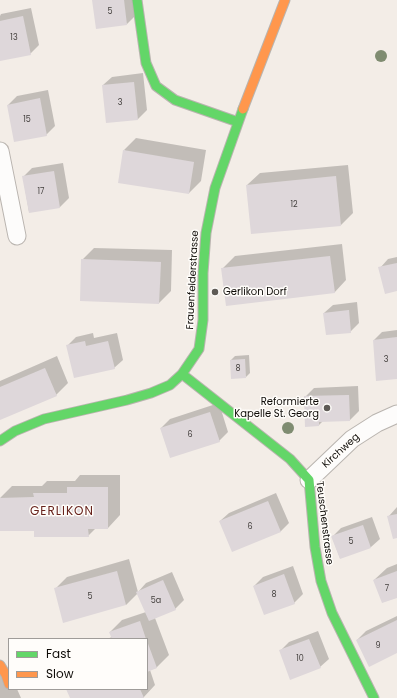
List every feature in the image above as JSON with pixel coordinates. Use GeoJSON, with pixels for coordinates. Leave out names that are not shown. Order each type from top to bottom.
{"type":"FeatureCollection","features":[{"type":"Feature","properties":{"kind":"street"},"geometry":{"type":"LineString","coordinates":[[138,0],[146,63],[156,86],[175,100],[238,122]]}},
{"type":"Feature","properties":{"kind":"street","name":"Frauenfelderstrasse"},"geometry":{"type":"LineString","coordinates":[[0,441],[15,431],[44,419],[151,394],[170,385],[182,374],[199,349],[203,320],[203,273],[206,233],[215,188],[238,122],[285,0]]}},
{"type":"Feature","properties":{"kind":"street"},"geometry":{"type":"LineString","coordinates":[[0,151],[17,236]]}},
{"type":"Feature","properties":{"kind":"street","name":"Teuschenstrasse"},"geometry":{"type":"LineString","coordinates":[[182,374],[290,459],[309,480],[321,581],[332,613],[374,698]]}},
{"type":"Feature","properties":{"kind":"street","name":"Kirchweg"},"geometry":{"type":"LineString","coordinates":[[309,480],[352,439],[376,423],[397,414]]}},
{"type":"Feature","properties":{"kind":"street"},"geometry":{"type":"LineString","coordinates":[[0,665],[8,681]]}},
{"type":"Feature","properties":{"kind":"building"},"geometry":{"type":"Polygon","coordinates":[[[92,0],[124,0],[127,25],[96,29],[92,0]]]}},
{"type":"Feature","properties":{"kind":"building"},"geometry":{"type":"Polygon","coordinates":[[[23,16],[31,55],[0,61],[0,21],[23,16]]]}},
{"type":"Feature","properties":{"kind":"building"},"geometry":{"type":"Polygon","coordinates":[[[134,82],[138,120],[106,123],[102,85],[134,82]]]}},
{"type":"Feature","properties":{"kind":"building"},"geometry":{"type":"Polygon","coordinates":[[[40,98],[47,136],[14,142],[7,105],[40,98]]]}},
{"type":"Feature","properties":{"kind":"building"},"geometry":{"type":"Polygon","coordinates":[[[123,150],[194,162],[189,194],[118,183],[123,150]]]}},
{"type":"Feature","properties":{"kind":"building"},"geometry":{"type":"Polygon","coordinates":[[[54,171],[60,208],[29,213],[22,176],[54,171]]]}},
{"type":"Feature","properties":{"kind":"building"},"geometry":{"type":"Polygon","coordinates":[[[336,176],[341,226],[251,234],[246,185],[336,176]]]}},
{"type":"Feature","properties":{"kind":"building"},"geometry":{"type":"Polygon","coordinates":[[[330,256],[335,293],[226,306],[221,268],[330,256]]]}},
{"type":"Feature","properties":{"kind":"building"},"geometry":{"type":"Polygon","coordinates":[[[81,259],[161,262],[159,304],[80,301],[81,259]]]}},
{"type":"Feature","properties":{"kind":"building"},"geometry":{"type":"Polygon","coordinates":[[[397,263],[397,291],[385,294],[378,267],[397,263]]]}},
{"type":"Feature","properties":{"kind":"building"},"geometry":{"type":"Polygon","coordinates":[[[349,310],[351,333],[326,335],[323,313],[349,310]]]}},
{"type":"Feature","properties":{"kind":"building"},"geometry":{"type":"Polygon","coordinates":[[[397,337],[397,379],[376,381],[373,340],[397,337]]]}},
{"type":"Feature","properties":{"kind":"building"},"geometry":{"type":"Polygon","coordinates":[[[85,341],[86,346],[108,341],[115,369],[74,378],[66,345],[85,341]]]}},
{"type":"Feature","properties":{"kind":"building"},"geometry":{"type":"Polygon","coordinates":[[[245,359],[246,378],[231,379],[230,360],[245,359]]]}},
{"type":"Feature","properties":{"kind":"building"},"geometry":{"type":"Polygon","coordinates":[[[45,368],[57,396],[0,420],[0,387],[45,368]]]}},
{"type":"Feature","properties":{"kind":"building","name":"Reformierte Kapelle St. Georg"},"geometry":{"type":"Polygon","coordinates":[[[349,395],[350,421],[319,422],[319,426],[305,427],[304,396],[349,395]]]}},
{"type":"Feature","properties":{"kind":"building"},"geometry":{"type":"Polygon","coordinates":[[[210,412],[220,442],[170,458],[160,428],[210,412]]]}},
{"type":"Feature","properties":{"kind":"building"},"geometry":{"type":"Polygon","coordinates":[[[67,487],[108,487],[108,529],[88,529],[89,537],[34,537],[34,531],[0,531],[0,498],[34,497],[33,493],[67,493],[67,487]]]}},
{"type":"Feature","properties":{"kind":"building"},"geometry":{"type":"Polygon","coordinates":[[[268,501],[281,532],[232,552],[219,521],[268,501]]]}},
{"type":"Feature","properties":{"kind":"building"},"geometry":{"type":"Polygon","coordinates":[[[397,514],[397,538],[393,539],[387,516],[397,514]]]}},
{"type":"Feature","properties":{"kind":"building"},"geometry":{"type":"Polygon","coordinates":[[[363,525],[371,548],[340,559],[331,536],[363,525]]]}},
{"type":"Feature","properties":{"kind":"building"},"geometry":{"type":"Polygon","coordinates":[[[117,571],[126,605],[63,623],[54,588],[117,571]]]}},
{"type":"Feature","properties":{"kind":"building"},"geometry":{"type":"Polygon","coordinates":[[[397,571],[397,598],[382,603],[373,580],[397,571]]]}},
{"type":"Feature","properties":{"kind":"building"},"geometry":{"type":"Polygon","coordinates":[[[284,574],[295,604],[264,615],[253,586],[284,574]]]}},
{"type":"Feature","properties":{"kind":"building"},"geometry":{"type":"Polygon","coordinates":[[[163,580],[176,610],[149,621],[136,592],[163,580]]]}},
{"type":"Feature","properties":{"kind":"building"},"geometry":{"type":"Polygon","coordinates":[[[397,620],[397,653],[369,667],[356,640],[397,620]]]}},
{"type":"Feature","properties":{"kind":"building"},"geometry":{"type":"Polygon","coordinates":[[[140,621],[146,638],[112,638],[109,632],[140,621]]]}},
{"type":"Feature","properties":{"kind":"building"},"geometry":{"type":"Polygon","coordinates":[[[309,639],[321,668],[290,680],[279,650],[309,639]]]}},
{"type":"Feature","properties":{"kind":"building"},"geometry":{"type":"Polygon","coordinates":[[[148,644],[157,668],[148,672],[148,644]]]}},
{"type":"Feature","properties":{"kind":"building"},"geometry":{"type":"Polygon","coordinates":[[[66,690],[140,690],[144,698],[70,698],[66,690]]]}},
{"type":"Feature","properties":{"kind":"traffic: fast"},"geometry":{"type":"LineString","coordinates":[[137,0],[146,63],[156,86],[175,100],[238,122]]}},
{"type":"Feature","properties":{"kind":"traffic: fast"},"geometry":{"type":"LineString","coordinates":[[0,441],[15,431],[44,419],[151,393],[170,385],[182,374],[199,349],[203,320],[203,273],[206,233],[215,188],[243,109]]}},
{"type":"Feature","properties":{"kind":"traffic: fast"},"geometry":{"type":"LineString","coordinates":[[182,374],[290,459],[309,480],[315,547],[321,581],[332,613],[374,698]]}},
{"type":"Feature","properties":{"kind":"traffic: slow"},"geometry":{"type":"LineString","coordinates":[[243,109],[285,0]]}},
{"type":"Feature","properties":{"kind":"traffic: slow"},"geometry":{"type":"LineString","coordinates":[[0,665],[8,681]]}},
{"type":"Feature","properties":{"kind":"place","name":"Gerlikon Dorf"},"geometry":{"type":"Point","coordinates":[215,292]}},
{"type":"Feature","properties":{"kind":"place","name":"Reformierte Kapelle St. Georg"},"geometry":{"type":"Point","coordinates":[327,408]}},
{"type":"Feature","properties":{"kind":"district","name":"GERLIKON"},"geometry":{"type":"Point","coordinates":[62,512]}}]}
